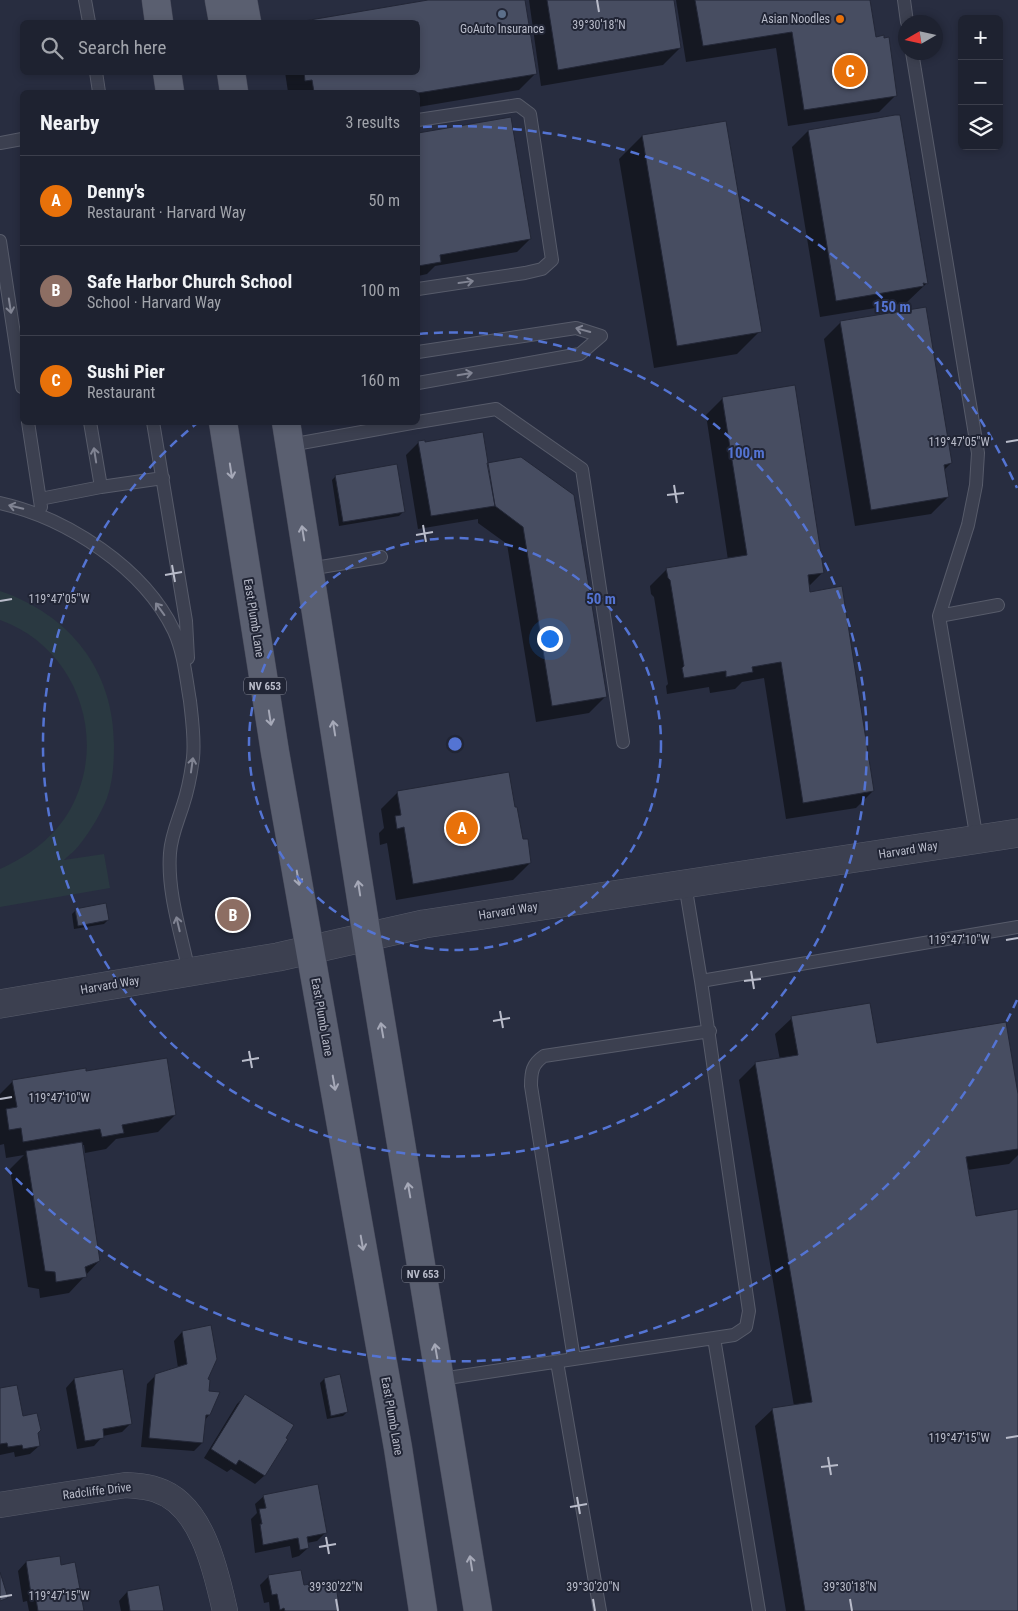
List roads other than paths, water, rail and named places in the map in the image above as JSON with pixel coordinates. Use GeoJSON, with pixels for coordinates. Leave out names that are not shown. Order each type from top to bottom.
{"type":"FeatureCollection","features":[{"type":"Feature","properties":{"kind":"main road"},"geometry":{"type":"LineString","coordinates":[[156,0],[159,20]]}},
{"type":"Feature","properties":{"kind":"main road"},"geometry":{"type":"LineString","coordinates":[[219,0],[222,20]]}},
{"type":"Feature","properties":{"kind":"main road"},"geometry":{"type":"LineString","coordinates":[[243,0],[247,20]]}},
{"type":"Feature","properties":{"kind":"main road"},"geometry":{"type":"LineString","coordinates":[[167,75],[170,90]]}},
{"type":"Feature","properties":{"kind":"main road"},"geometry":{"type":"LineString","coordinates":[[231,75],[234,90]]}},
{"type":"Feature","properties":{"kind":"main road"},"geometry":{"type":"LineString","coordinates":[[242,90],[245,75]]}},
{"type":"Feature","properties":{"kind":"main road","name":"East Plumb Lane"},"geometry":{"type":"LineString","coordinates":[[223,425],[275,752],[398,1448],[423,1611]]}},
{"type":"Feature","properties":{"kind":"main road","name":"NV 653"},"geometry":{"type":"LineString","coordinates":[[288,434],[367,937],[478,1611]]}},
{"type":"Feature","properties":{"kind":"main road"},"geometry":{"type":"LineString","coordinates":[[398,1448],[411,1611]]}},
{"type":"Feature","properties":{"kind":"street","name":"Harvard Way"},"geometry":{"type":"LineString","coordinates":[[0,1004],[278,957],[424,924],[1018,833]]}},
{"type":"Feature","properties":{"kind":"street","name":"Radcliffe Drive"},"geometry":{"type":"LineString","coordinates":[[0,1506],[126,1486],[144,1486],[159,1490],[173,1498],[185,1509],[205,1540],[225,1611]]}},
{"type":"Feature","properties":{"kind":"lane"},"geometry":{"type":"LineString","coordinates":[[85,0],[89,20]]}},
{"type":"Feature","properties":{"kind":"lane"},"geometry":{"type":"LineString","coordinates":[[904,0],[906,15]]}},
{"type":"Feature","properties":{"kind":"lane"},"geometry":{"type":"LineString","coordinates":[[913,60],[978,453],[976,485],[968,525],[939,616],[977,840]]}},
{"type":"Feature","properties":{"kind":"lane"},"geometry":{"type":"LineString","coordinates":[[96,75],[99,90]]}},
{"type":"Feature","properties":{"kind":"lane"},"geometry":{"type":"LineString","coordinates":[[420,120],[518,105],[530,114],[552,260],[542,269],[526,273],[420,289]]}},
{"type":"Feature","properties":{"kind":"lane"},"geometry":{"type":"LineString","coordinates":[[0,143],[20,139]]}},
{"type":"Feature","properties":{"kind":"lane"},"geometry":{"type":"LineString","coordinates":[[0,241],[20,374]]}},
{"type":"Feature","properties":{"kind":"lane"},"geometry":{"type":"LineString","coordinates":[[420,352],[576,328],[601,336],[580,354],[420,383]]}},
{"type":"Feature","properties":{"kind":"lane"},"geometry":{"type":"LineString","coordinates":[[420,421],[496,408],[582,469],[623,742]]}},
{"type":"Feature","properties":{"kind":"lane"},"geometry":{"type":"LineString","coordinates":[[28,425],[42,516]]}},
{"type":"Feature","properties":{"kind":"lane"},"geometry":{"type":"LineString","coordinates":[[90,425],[100,487]]}},
{"type":"Feature","properties":{"kind":"lane"},"geometry":{"type":"LineString","coordinates":[[153,425],[186,621],[193,755],[191,774],[173,835],[170,852],[171,883],[189,972]]}},
{"type":"Feature","properties":{"kind":"lane"},"geometry":{"type":"LineString","coordinates":[[288,434],[385,425]]}},
{"type":"Feature","properties":{"kind":"lane"},"geometry":{"type":"LineString","coordinates":[[40,499],[100,487],[162,478]]}},
{"type":"Feature","properties":{"kind":"lane"},"geometry":{"type":"LineString","coordinates":[[0,503],[23,508],[70,529],[113,558],[134,576],[164,613],[176,639],[191,708]]}},
{"type":"Feature","properties":{"kind":"lane"},"geometry":{"type":"LineString","coordinates":[[309,569],[381,557]]}},
{"type":"Feature","properties":{"kind":"lane"},"geometry":{"type":"LineString","coordinates":[[939,616],[998,605]]}},
{"type":"Feature","properties":{"kind":"lane"},"geometry":{"type":"LineString","coordinates":[[441,1379],[734,1335],[746,1327],[749,1311],[710,1031],[685,884]]}},
{"type":"Feature","properties":{"kind":"lane"},"geometry":{"type":"LineString","coordinates":[[702,981],[1018,927]]}},
{"type":"Feature","properties":{"kind":"lane"},"geometry":{"type":"LineString","coordinates":[[574,1359],[531,1072],[534,1065],[544,1056],[710,1031]]}},
{"type":"Feature","properties":{"kind":"lane"},"geometry":{"type":"LineString","coordinates":[[714,1338],[759,1611]]}},
{"type":"Feature","properties":{"kind":"lane"},"geometry":{"type":"LineString","coordinates":[[557,1362],[600,1611]]}},
{"type":"Feature","properties":{"kind":"place","name":"GoAuto Insurance"},"geometry":{"type":"Point","coordinates":[502,14]}},
{"type":"Feature","properties":{"kind":"place","name":"Asian Noodles"},"geometry":{"type":"Point","coordinates":[840,19]}},
{"type":"Feature","properties":{"kind":"place","name":"Sushi Pier"},"geometry":{"type":"Point","coordinates":[850,71]}},
{"type":"Feature","properties":{"kind":"place","name":"Denny's"},"geometry":{"type":"Point","coordinates":[462,828]}},
{"type":"Feature","properties":{"kind":"place","name":"Safe Harbor Church School"},"geometry":{"type":"Point","coordinates":[233,915]}}]}
